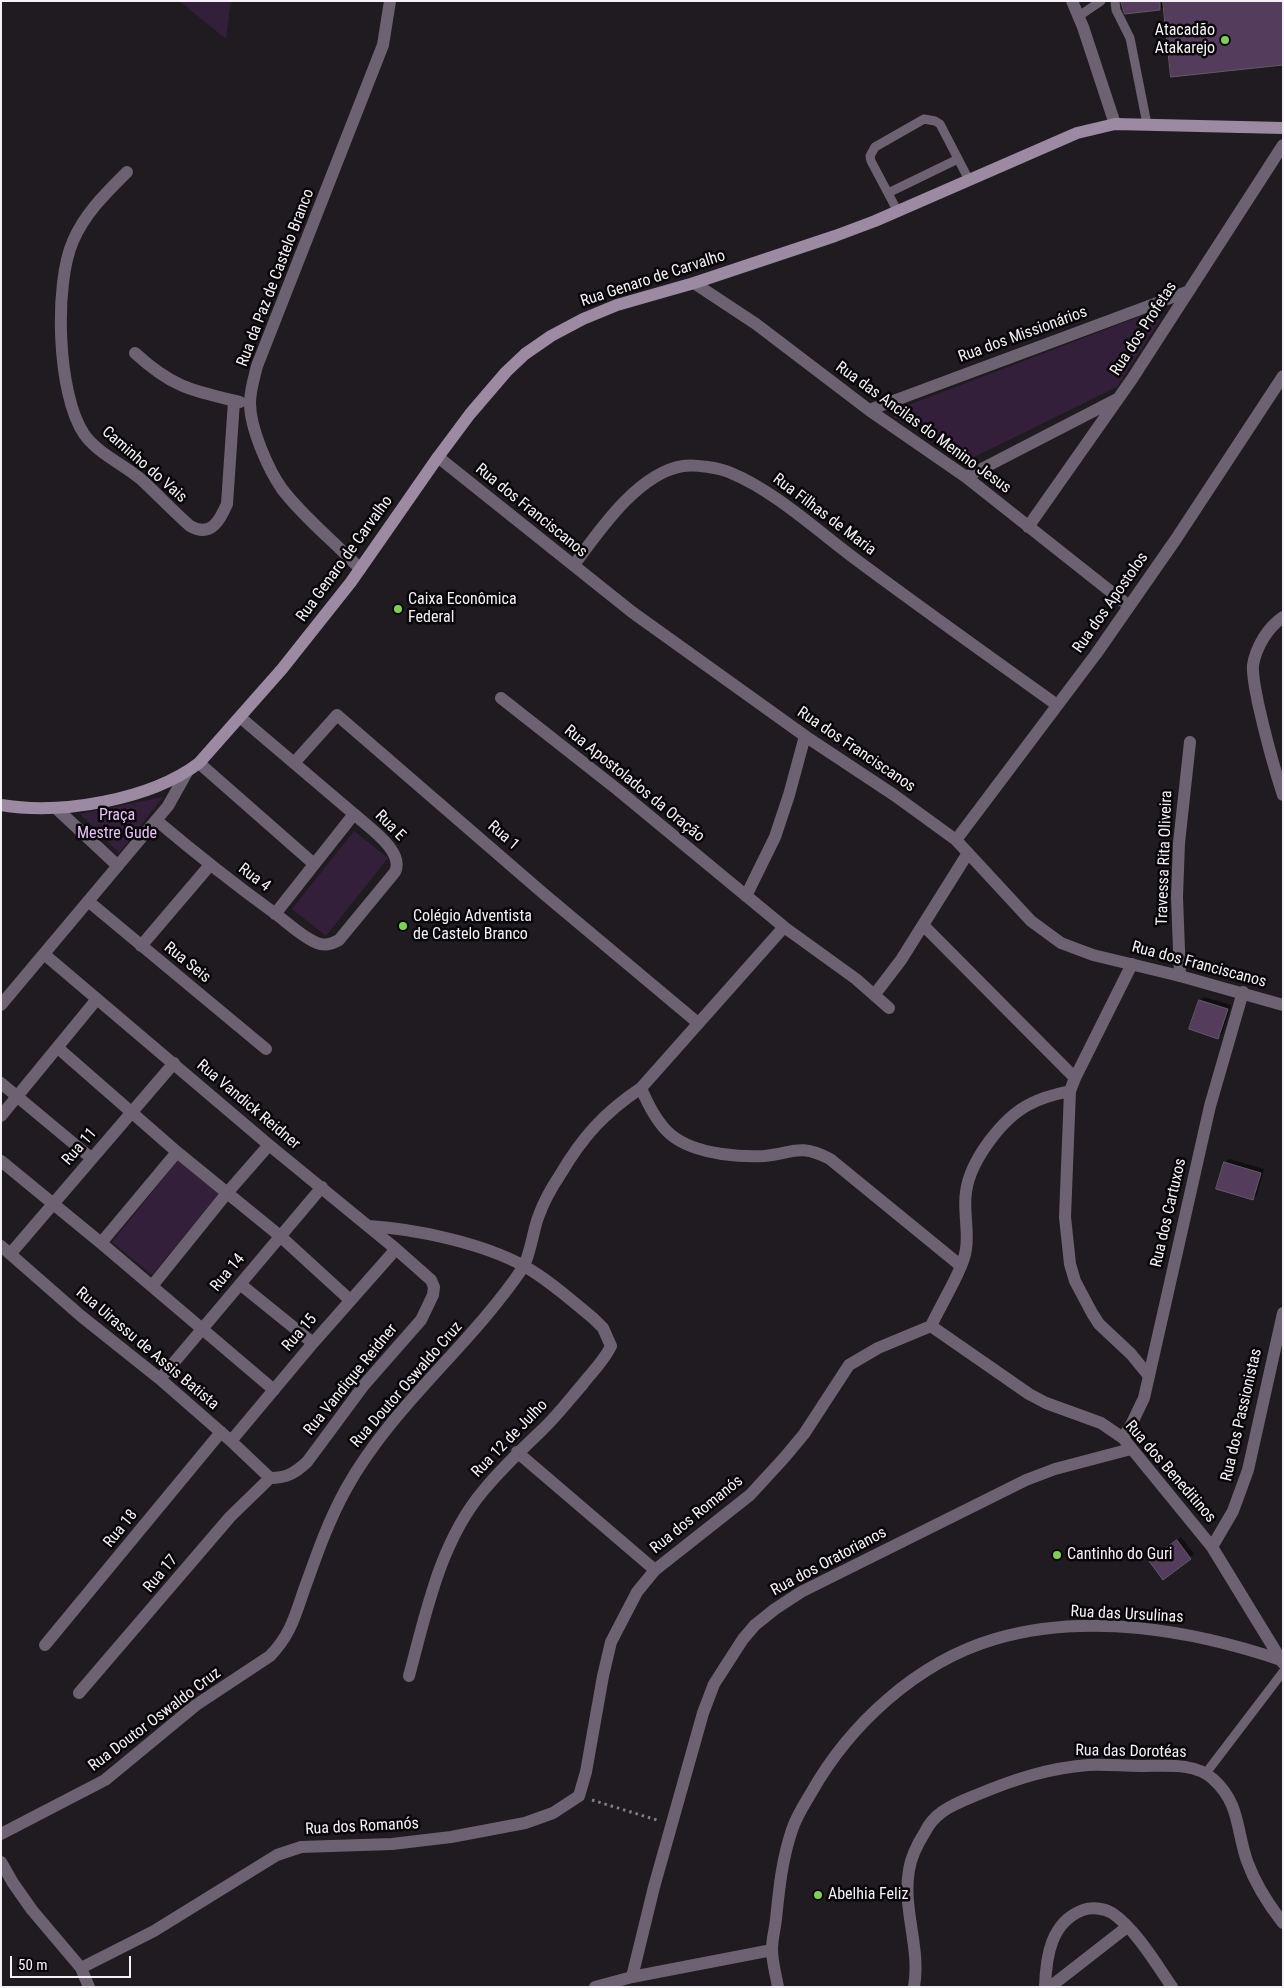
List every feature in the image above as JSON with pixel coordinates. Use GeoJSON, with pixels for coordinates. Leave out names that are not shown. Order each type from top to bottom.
{"type":"FeatureCollection","features":[{"type":"Feature","properties":{"kind":"main road","name":"Rua Genaro de Carvalho"},"geometry":{"type":"LineString","coordinates":[[1,805],[57,809],[128,795],[171,780],[199,763],[241,718],[282,669],[360,569],[438,456],[506,372],[525,354],[582,319],[617,305],[694,283],[836,236],[898,212],[1077,133],[1115,124],[1283,128]]}},
{"type":"Feature","properties":{"kind":"street","name":"Rua da Paz de Castelo Branco"},"geometry":{"type":"LineString","coordinates":[[360,569],[336,543],[305,515],[281,488],[264,456],[250,404],[252,383],[257,366],[383,45],[390,1]]}},
{"type":"Feature","properties":{"kind":"street"},"geometry":{"type":"LineString","coordinates":[[1072,1],[1079,16],[1115,124]]}},
{"type":"Feature","properties":{"kind":"street","name":"Rua dos Profetas"},"geometry":{"type":"LineString","coordinates":[[1028,527],[1119,398],[1283,145]]}},
{"type":"Feature","properties":{"kind":"street","name":"Caminho do Vais"},"geometry":{"type":"LineString","coordinates":[[127,172],[94,205],[73,241],[63,274],[62,312],[66,386],[73,414],[85,435],[104,453],[142,481],[175,513],[196,530],[206,530],[221,519],[228,504],[234,400]]}},
{"type":"Feature","properties":{"kind":"street","name":"Rua das Ancilas do Menino Jesus"},"geometry":{"type":"LineString","coordinates":[[694,283],[756,324],[869,410],[966,477],[1129,606]]}},
{"type":"Feature","properties":{"kind":"street","name":"Rua dos Missionários"},"geometry":{"type":"LineString","coordinates":[[869,410],[1189,291]]}},
{"type":"Feature","properties":{"kind":"street"},"geometry":{"type":"LineString","coordinates":[[135,353],[169,380],[201,394],[250,404]]}},
{"type":"Feature","properties":{"kind":"street","name":"Rua dos Apostolos"},"geometry":{"type":"LineString","coordinates":[[956,840],[1129,606],[1176,539],[1283,376]]}},
{"type":"Feature","properties":{"kind":"street"},"geometry":{"type":"LineString","coordinates":[[966,477],[1119,398]]}},
{"type":"Feature","properties":{"kind":"street","name":"Rua dos Franciscanos"},"geometry":{"type":"LineString","coordinates":[[438,456],[632,612],[805,736],[894,795],[956,840],[1031,921],[1048,934],[1078,950],[1243,992],[1283,1005]]}},
{"type":"Feature","properties":{"kind":"street","name":"Rua Filhas de Maria"},"geometry":{"type":"LineString","coordinates":[[574,565],[622,504],[645,484],[665,472],[684,465],[730,472],[761,488],[857,561],[1057,705]]}},
{"type":"Feature","properties":{"kind":"street"},"geometry":{"type":"LineString","coordinates":[[1283,617],[1274,623],[1259,646],[1253,665],[1262,717],[1283,795]]}},
{"type":"Feature","properties":{"kind":"street","name":"Rua Apostolados da Oração"},"geometry":{"type":"LineString","coordinates":[[501,698],[618,790],[784,927],[875,994],[889,1008]]}},
{"type":"Feature","properties":{"kind":"street","name":"Rua 1"},"geometry":{"type":"LineString","coordinates":[[294,763],[337,715],[544,894],[698,1022]]}},
{"type":"Feature","properties":{"kind":"street"},"geometry":{"type":"LineString","coordinates":[[241,718],[354,814]]}},
{"type":"Feature","properties":{"kind":"street"},"geometry":{"type":"LineString","coordinates":[[746,896],[775,837],[789,796],[805,736]]}},
{"type":"Feature","properties":{"kind":"street","name":"Travessa Rita Oliveira"},"geometry":{"type":"LineString","coordinates":[[1180,976],[1179,843],[1190,742]]}},
{"type":"Feature","properties":{"kind":"street"},"geometry":{"type":"LineString","coordinates":[[199,763],[314,864]]}},
{"type":"Feature","properties":{"kind":"street"},"geometry":{"type":"LineString","coordinates":[[1,1005],[168,806],[187,772]]}},
{"type":"Feature","properties":{"kind":"street"},"geometry":{"type":"LineString","coordinates":[[57,809],[118,866]]}},
{"type":"Feature","properties":{"kind":"street","name":"Rua E"},"geometry":{"type":"LineString","coordinates":[[275,914],[354,814],[396,854],[398,867],[339,940]]}},
{"type":"Feature","properties":{"kind":"street","name":"Rua 4"},"geometry":{"type":"LineString","coordinates":[[156,820],[210,865],[318,944],[332,944],[339,940]]}},
{"type":"Feature","properties":{"kind":"street"},"geometry":{"type":"LineString","coordinates":[[875,994],[924,926],[968,853]]}},
{"type":"Feature","properties":{"kind":"street"},"geometry":{"type":"LineString","coordinates":[[141,946],[210,865]]}},
{"type":"Feature","properties":{"kind":"street","name":"Rua Seis"},"geometry":{"type":"LineString","coordinates":[[88,901],[266,1049]]}},
{"type":"Feature","properties":{"kind":"street"},"geometry":{"type":"LineString","coordinates":[[924,926],[1075,1078]]}},
{"type":"Feature","properties":{"kind":"street"},"geometry":{"type":"LineString","coordinates":[[369,1226],[398,1228],[452,1241],[490,1252],[524,1266],[539,1213],[574,1152],[595,1125],[621,1102],[641,1088],[784,927]]}},
{"type":"Feature","properties":{"kind":"street","name":"Rua Vandick Reidner"},"geometry":{"type":"LineString","coordinates":[[44,954],[97,1000],[174,1062],[268,1145],[396,1248],[431,1280]]}},
{"type":"Feature","properties":{"kind":"street"},"geometry":{"type":"LineString","coordinates":[[1132,964],[1070,1091],[1065,1217],[1070,1264],[1092,1313],[1099,1324],[1131,1354],[1148,1376]]}},
{"type":"Feature","properties":{"kind":"street","name":"Rua dos Cartuxos"},"geometry":{"type":"LineString","coordinates":[[1122,1438],[1131,1425],[1140,1405],[1148,1376],[1210,1106],[1243,992]]}},
{"type":"Feature","properties":{"kind":"street"},"geometry":{"type":"LineString","coordinates":[[1,1116],[97,1000]]}},
{"type":"Feature","properties":{"kind":"street"},"geometry":{"type":"LineString","coordinates":[[58,1048],[177,1152],[280,1236],[350,1300]]}},
{"type":"Feature","properties":{"kind":"street","name":"Rua 11"},"geometry":{"type":"LineString","coordinates":[[6,1250],[53,1204],[174,1062]]}},
{"type":"Feature","properties":{"kind":"street"},"geometry":{"type":"LineString","coordinates":[[1,1083],[91,1158]]}},
{"type":"Feature","properties":{"kind":"street"},"geometry":{"type":"LineString","coordinates":[[641,1088],[661,1124],[672,1137],[686,1145],[702,1151],[743,1157],[766,1156],[794,1150],[811,1150],[830,1159],[961,1266]]}},
{"type":"Feature","properties":{"kind":"street"},"geometry":{"type":"LineString","coordinates":[[931,1326],[961,1266],[966,1250],[965,1192],[978,1159],[995,1134],[1015,1113],[1045,1097],[1070,1091]]}},
{"type":"Feature","properties":{"kind":"street"},"geometry":{"type":"LineString","coordinates":[[152,1286],[268,1145]]}},
{"type":"Feature","properties":{"kind":"street"},"geometry":{"type":"LineString","coordinates":[[101,1243],[177,1152]]}},
{"type":"Feature","properties":{"kind":"street"},"geometry":{"type":"LineString","coordinates":[[1,1161],[274,1390]]}},
{"type":"Feature","properties":{"kind":"street","name":"Rua 14"},"geometry":{"type":"LineString","coordinates":[[160,1379],[322,1187]]}},
{"type":"Feature","properties":{"kind":"street","name":"Rua 15"},"geometry":{"type":"LineString","coordinates":[[232,1441],[313,1343],[396,1248]]}},
{"type":"Feature","properties":{"kind":"street","name":"Rua Uirassu de Assis Batista"},"geometry":{"type":"LineString","coordinates":[[6,1250],[81,1316],[160,1379],[222,1432],[270,1478]]}},
{"type":"Feature","properties":{"kind":"street","name":"Rua 12 de Julho"},"geometry":{"type":"LineString","coordinates":[[409,1676],[420,1633],[452,1536],[482,1492],[517,1452],[542,1430],[562,1408],[601,1363],[611,1346],[603,1328],[594,1319],[524,1266]]}},
{"type":"Feature","properties":{"kind":"street","name":"Rua Doutor Oswaldo Cruz"},"geometry":{"type":"LineString","coordinates":[[1,1834],[105,1780],[196,1705],[270,1656],[287,1636],[331,1518],[360,1464],[384,1430],[485,1320],[524,1266]]}},
{"type":"Feature","properties":{"kind":"street","name":"Rua Vandique Reidner"},"geometry":{"type":"LineString","coordinates":[[270,1478],[288,1476],[296,1472],[307,1462],[364,1386],[421,1320],[430,1305],[433,1295],[434,1287],[431,1280]]}},
{"type":"Feature","properties":{"kind":"street"},"geometry":{"type":"LineString","coordinates":[[240,1284],[313,1343]]}},
{"type":"Feature","properties":{"kind":"street","name":"Rua dos Passionistas"},"geometry":{"type":"LineString","coordinates":[[1212,1547],[1233,1511],[1248,1470],[1283,1313]]}},
{"type":"Feature","properties":{"kind":"street","name":"Rua dos Beneditinos"},"geometry":{"type":"LineString","coordinates":[[931,1326],[1046,1404],[1101,1423],[1122,1438],[1212,1547],[1282,1665]]}},
{"type":"Feature","properties":{"kind":"street","name":"Rua dos Romanós"},"geometry":{"type":"LineString","coordinates":[[81,1968],[154,1930],[276,1855],[301,1847],[392,1844],[451,1837],[525,1823],[552,1813],[579,1796],[586,1772],[611,1642],[637,1592],[655,1570],[750,1495],[804,1434],[849,1365],[878,1348],[931,1326]]}},
{"type":"Feature","properties":{"kind":"street","name":"Rua 18"},"geometry":{"type":"LineString","coordinates":[[45,1645],[222,1432]]}},
{"type":"Feature","properties":{"kind":"street","name":"Rua dos Oratorianos"},"geometry":{"type":"LineString","coordinates":[[632,1977],[654,1888],[703,1713],[714,1684],[743,1639],[755,1625],[775,1609],[831,1576],[1026,1480],[1055,1469],[1131,1449]]}},
{"type":"Feature","properties":{"kind":"street"},"geometry":{"type":"LineString","coordinates":[[517,1452],[655,1570]]}},
{"type":"Feature","properties":{"kind":"street","name":"Rua 17"},"geometry":{"type":"LineString","coordinates":[[79,1693],[230,1517],[270,1478]]}},
{"type":"Feature","properties":{"kind":"street","name":"Rua das Ursulinas"},"geometry":{"type":"LineString","coordinates":[[778,1987],[772,1950],[784,1860],[792,1829],[820,1777],[855,1730],[893,1696],[929,1668],[961,1651],[995,1639],[1028,1632],[1072,1627],[1102,1627],[1181,1633],[1218,1641],[1282,1665]]}},
{"type":"Feature","properties":{"kind":"street","name":"Rua das Dorotéas"},"geometry":{"type":"LineString","coordinates":[[914,1987],[915,1953],[908,1897],[909,1871],[925,1832],[933,1819],[942,1812],[973,1796],[1020,1777],[1065,1768],[1090,1765],[1168,1766],[1183,1767],[1206,1773]]}},
{"type":"Feature","properties":{"kind":"street"},"geometry":{"type":"LineString","coordinates":[[1206,1773],[1231,1800],[1247,1861],[1266,1899],[1283,1922]]}},
{"type":"Feature","properties":{"kind":"street"},"geometry":{"type":"LineString","coordinates":[[1,1862],[32,1910],[81,1968],[89,1987]]}},
{"type":"Feature","properties":{"kind":"street"},"geometry":{"type":"LineString","coordinates":[[1045,1987],[1049,1951],[1057,1929],[1072,1914],[1090,1907],[1111,1912],[1127,1927],[1146,1949],[1172,1987]]}},
{"type":"Feature","properties":{"kind":"street"},"geometry":{"type":"LineString","coordinates":[[1050,1987],[1127,1927]]}},
{"type":"Feature","properties":{"kind":"street"},"geometry":{"type":"LineString","coordinates":[[595,1987],[632,1977],[772,1950]]}},
{"type":"Feature","properties":{"kind":"lane"},"geometry":{"type":"LineString","coordinates":[[1079,16],[1101,1]]}},
{"type":"Feature","properties":{"kind":"lane"},"geometry":{"type":"LineString","coordinates":[[1115,1],[1116,10],[1130,38],[1147,124]]}},
{"type":"Feature","properties":{"kind":"lane"},"geometry":{"type":"LineString","coordinates":[[898,212],[871,161],[872,151],[875,147],[924,119],[940,124],[968,180]]}},
{"type":"Feature","properties":{"kind":"lane"},"geometry":{"type":"LineString","coordinates":[[888,193],[958,159]]}},
{"type":"Feature","properties":{"kind":"lane","name":"Rua das Dorotéas"},"geometry":{"type":"LineString","coordinates":[[1206,1773],[1282,1665]]}},
{"type":"Feature","properties":{"kind":"path"},"geometry":{"type":"LineString","coordinates":[[579,1796],[672,1824]]}},
{"type":"Feature","properties":{"kind":"green space"},"geometry":{"type":"Polygon","coordinates":[[[178,1],[231,1],[226,39],[183,4],[178,1]]]}},
{"type":"Feature","properties":{"kind":"green space"},"geometry":{"type":"Polygon","coordinates":[[[1154,311],[1160,320],[1117,387],[972,458],[894,417],[893,411],[1154,311]]]}},
{"type":"Feature","properties":{"kind":"green space","name":"Praça Mestre Gude"},"geometry":{"type":"Polygon","coordinates":[[[163,797],[119,853],[80,814],[163,797]]]}},
{"type":"Feature","properties":{"kind":"green space"},"geometry":{"type":"Polygon","coordinates":[[[354,831],[388,858],[326,936],[292,909],[354,831]]]}},
{"type":"Feature","properties":{"kind":"green space"},"geometry":{"type":"Polygon","coordinates":[[[178,1160],[219,1193],[152,1275],[112,1242],[178,1160]]]}},
{"type":"Feature","properties":{"kind":"building"},"geometry":{"type":"Polygon","coordinates":[[[1121,1],[1160,1],[1160,10],[1125,14],[1121,1]]]}},
{"type":"Feature","properties":{"kind":"building","name":"Atacadão Atakarejo"},"geometry":{"type":"Polygon","coordinates":[[[1163,1],[1283,1],[1283,65],[1171,77],[1163,1]]]}},
{"type":"Feature","properties":{"kind":"building"},"geometry":{"type":"Polygon","coordinates":[[[1199,1000],[1228,1009],[1218,1039],[1189,1029],[1199,1000]]]}},
{"type":"Feature","properties":{"kind":"building"},"geometry":{"type":"Polygon","coordinates":[[[1224,1162],[1261,1173],[1253,1200],[1216,1189],[1224,1162]]]}},
{"type":"Feature","properties":{"kind":"building"},"geometry":{"type":"Polygon","coordinates":[[[1177,1540],[1191,1559],[1163,1580],[1149,1561],[1177,1540]]]}},
{"type":"Feature","properties":{"kind":"place","name":"Atacadão Atakarejo"},"geometry":{"type":"Point","coordinates":[1225,40]}},
{"type":"Feature","properties":{"kind":"place","name":"Caixa Econômica Federal"},"geometry":{"type":"Point","coordinates":[398,609]}},
{"type":"Feature","properties":{"kind":"place","name":"Colégio Adventista de Castelo Branco"},"geometry":{"type":"Point","coordinates":[403,926]}},
{"type":"Feature","properties":{"kind":"place","name":"Cantinho do Guri"},"geometry":{"type":"Point","coordinates":[1057,1555]}},
{"type":"Feature","properties":{"kind":"place","name":"Abelhia Feliz"},"geometry":{"type":"Point","coordinates":[818,1895]}}]}
